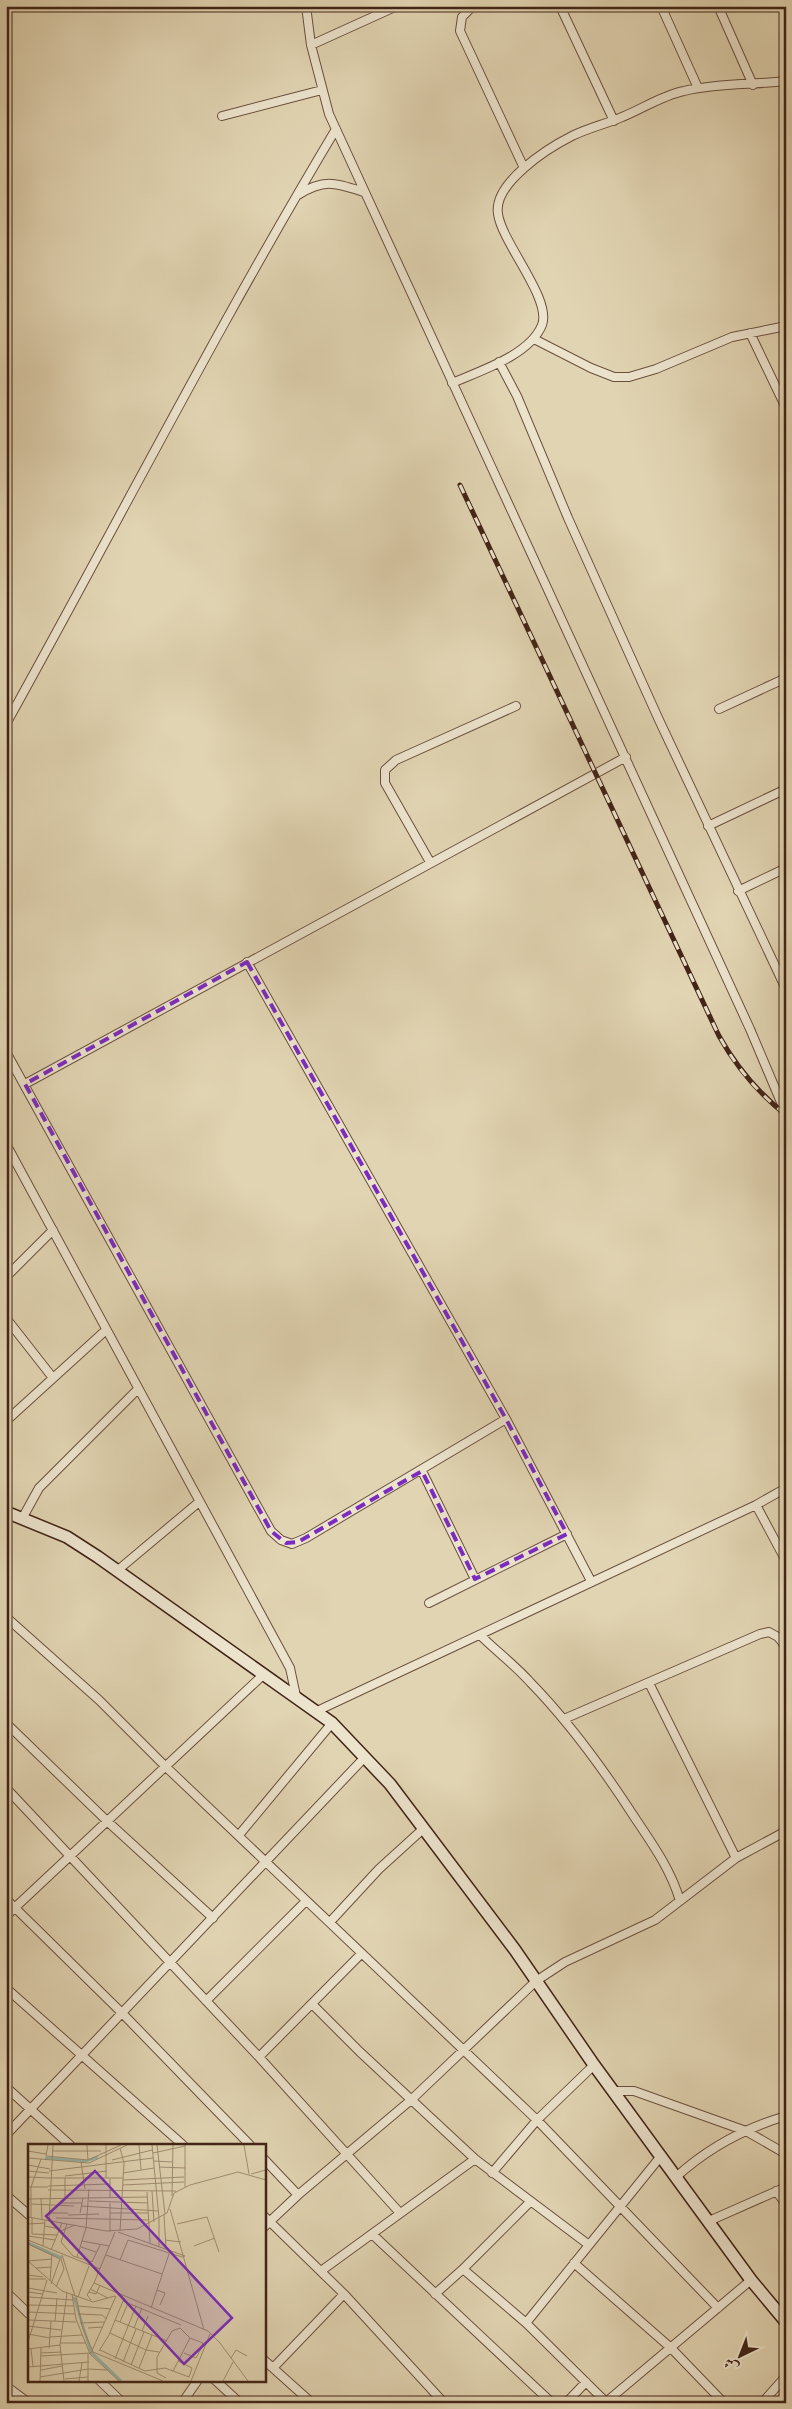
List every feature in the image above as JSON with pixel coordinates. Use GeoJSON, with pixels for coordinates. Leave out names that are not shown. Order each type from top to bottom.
{"type":"FeatureCollection","features":[{"type":"Feature","properties":{"kind":"street"},"geometry":{"type":"LineString","coordinates":[[306,6],[310,45],[322,90],[336,129],[626,757],[750,1029],[786,1114]]}},
{"type":"Feature","properties":{"kind":"street"},"geometry":{"type":"LineString","coordinates":[[310,45],[397,6]]}},
{"type":"Feature","properties":{"kind":"street"},"geometry":{"type":"LineString","coordinates":[[473,6],[462,18],[460,32],[524,168]]}},
{"type":"Feature","properties":{"kind":"street"},"geometry":{"type":"LineString","coordinates":[[560,6],[614,121]]}},
{"type":"Feature","properties":{"kind":"street"},"geometry":{"type":"LineString","coordinates":[[662,6],[698,88]]}},
{"type":"Feature","properties":{"kind":"street"},"geometry":{"type":"LineString","coordinates":[[718,6],[753,85]]}},
{"type":"Feature","properties":{"kind":"street"},"geometry":{"type":"LineString","coordinates":[[452,383],[519,351],[534,339],[542,324],[542,308],[498,215],[498,206],[506,187],[524,168],[550,149],[574,135],[614,121],[673,94],[698,88],[786,81]]}},
{"type":"Feature","properties":{"kind":"street"},"geometry":{"type":"LineString","coordinates":[[222,116],[322,90]]}},
{"type":"Feature","properties":{"kind":"street"},"geometry":{"type":"LineString","coordinates":[[6,724],[87,573],[296,196],[336,129]]}},
{"type":"Feature","properties":{"kind":"street"},"geometry":{"type":"LineString","coordinates":[[296,196],[309,188],[327,182],[364,192]]}},
{"type":"Feature","properties":{"kind":"street"},"geometry":{"type":"LineString","coordinates":[[534,339],[599,371],[614,377],[628,377],[656,369],[732,337],[786,326]]}},
{"type":"Feature","properties":{"kind":"street"},"geometry":{"type":"LineString","coordinates":[[750,333],[786,408]]}},
{"type":"Feature","properties":{"kind":"street"},"geometry":{"type":"LineString","coordinates":[[499,362],[517,396],[568,518],[708,826],[738,891],[785,984]]}},
{"type":"Feature","properties":{"kind":"street"},"geometry":{"type":"LineString","coordinates":[[719,709],[786,678]]}},
{"type":"Feature","properties":{"kind":"street"},"geometry":{"type":"LineString","coordinates":[[430,862],[385,783],[386,770],[396,760],[516,706]]}},
{"type":"Feature","properties":{"kind":"street"},"geometry":{"type":"LineString","coordinates":[[25,1084],[626,757]]}},
{"type":"Feature","properties":{"kind":"street"},"geometry":{"type":"LineString","coordinates":[[708,826],[786,789]]}},
{"type":"Feature","properties":{"kind":"street"},"geometry":{"type":"LineString","coordinates":[[738,891],[786,868]]}},
{"type":"Feature","properties":{"kind":"street"},"geometry":{"type":"LineString","coordinates":[[247,962],[506,1419],[591,1581]]}},
{"type":"Feature","properties":{"kind":"street"},"geometry":{"type":"LineString","coordinates":[[6,1052],[270,1530],[276,1536],[286,1543],[298,1542],[422,1471],[506,1419]]}},
{"type":"Feature","properties":{"kind":"street"},"geometry":{"type":"LineString","coordinates":[[6,1144],[9,1157],[53,1230],[290,1668],[296,1696]]}},
{"type":"Feature","properties":{"kind":"street"},"geometry":{"type":"LineString","coordinates":[[6,1277],[53,1230]]}},
{"type":"Feature","properties":{"kind":"street"},"geometry":{"type":"LineString","coordinates":[[6,1318],[53,1378]]}},
{"type":"Feature","properties":{"kind":"street"},"geometry":{"type":"LineString","coordinates":[[7,1419],[106,1330]]}},
{"type":"Feature","properties":{"kind":"street"},"geometry":{"type":"LineString","coordinates":[[22,1517],[39,1488],[138,1389]]}},
{"type":"Feature","properties":{"kind":"street"},"geometry":{"type":"LineString","coordinates":[[422,1471],[475,1580]]}},
{"type":"Feature","properties":{"kind":"street"},"geometry":{"type":"LineString","coordinates":[[317,1711],[756,1505],[786,1488]]}},
{"type":"Feature","properties":{"kind":"street"},"geometry":{"type":"LineString","coordinates":[[118,1570],[199,1502]]}},
{"type":"Feature","properties":{"kind":"street"},"geometry":{"type":"LineString","coordinates":[[756,1505],[786,1561]]}},
{"type":"Feature","properties":{"kind":"street"},"geometry":{"type":"LineString","coordinates":[[6,1512],[67,1537],[118,1570],[263,1675],[317,1711],[332,1723],[365,1757],[390,1784],[424,1829],[536,1981],[594,2065],[752,2280],[786,2322]]}},
{"type":"Feature","properties":{"kind":"street"},"geometry":{"type":"LineString","coordinates":[[429,1602],[566,1534]]}},
{"type":"Feature","properties":{"kind":"street"},"geometry":{"type":"LineString","coordinates":[[6,1617],[99,1700],[361,1954],[465,2050],[537,2120],[718,2308]]}},
{"type":"Feature","properties":{"kind":"street"},"geometry":{"type":"LineString","coordinates":[[564,1719],[760,1634],[769,1632],[778,1638],[786,1648]]}},
{"type":"Feature","properties":{"kind":"street"},"geometry":{"type":"LineString","coordinates":[[480,1635],[530,1681],[564,1719],[592,1755],[664,1862],[676,1886],[680,1901]]}},
{"type":"Feature","properties":{"kind":"street"},"geometry":{"type":"LineString","coordinates":[[6,1916],[263,1675]]}},
{"type":"Feature","properties":{"kind":"street"},"geometry":{"type":"LineString","coordinates":[[649,1682],[736,1858]]}},
{"type":"Feature","properties":{"kind":"street"},"geometry":{"type":"LineString","coordinates":[[6,1723],[107,1821],[212,1918]]}},
{"type":"Feature","properties":{"kind":"street"},"geometry":{"type":"LineString","coordinates":[[239,1835],[332,1723]]}},
{"type":"Feature","properties":{"kind":"street"},"geometry":{"type":"LineString","coordinates":[[6,2135],[365,1757]]}},
{"type":"Feature","properties":{"kind":"street"},"geometry":{"type":"LineString","coordinates":[[6,1788],[259,2057],[400,2214]]}},
{"type":"Feature","properties":{"kind":"street"},"geometry":{"type":"LineString","coordinates":[[330,1922],[379,1869],[424,1829]]}},
{"type":"Feature","properties":{"kind":"street"},"geometry":{"type":"LineString","coordinates":[[444,2403],[322,2271],[266,2222],[411,2100],[536,1981],[565,1962],[654,1920],[736,1858],[786,1830]]}},
{"type":"Feature","properties":{"kind":"street"},"geometry":{"type":"LineString","coordinates":[[6,1899],[122,2013],[249,2144]]}},
{"type":"Feature","properties":{"kind":"street"},"geometry":{"type":"LineString","coordinates":[[206,2001],[306,1901]]}},
{"type":"Feature","properties":{"kind":"street"},"geometry":{"type":"LineString","coordinates":[[259,2057],[361,1954]]}},
{"type":"Feature","properties":{"kind":"street"},"geometry":{"type":"LineString","coordinates":[[6,1988],[182,2144]]}},
{"type":"Feature","properties":{"kind":"street"},"geometry":{"type":"LineString","coordinates":[[312,2004],[475,2159],[589,2245]]}},
{"type":"Feature","properties":{"kind":"street"},"geometry":{"type":"LineString","coordinates":[[492,2173],[537,2120],[594,2065]]}},
{"type":"Feature","properties":{"kind":"street"},"geometry":{"type":"LineString","coordinates":[[6,2086],[69,2144]]}},
{"type":"Feature","properties":{"kind":"street"},"geometry":{"type":"LineString","coordinates":[[614,2091],[634,2091],[746,2131],[786,2154]]}},
{"type":"Feature","properties":{"kind":"street"},"geometry":{"type":"LineString","coordinates":[[676,2176],[708,2151],[766,2122],[786,2116]]}},
{"type":"Feature","properties":{"kind":"street"},"geometry":{"type":"LineString","coordinates":[[526,2323],[661,2156]]}},
{"type":"Feature","properties":{"kind":"street"},"geometry":{"type":"LineString","coordinates":[[322,2271],[475,2159]]}},
{"type":"Feature","properties":{"kind":"street"},"geometry":{"type":"LineString","coordinates":[[265,2160],[298,2195]]}},
{"type":"Feature","properties":{"kind":"street"},"geometry":{"type":"LineString","coordinates":[[709,2221],[786,2187]]}},
{"type":"Feature","properties":{"kind":"street"},"geometry":{"type":"LineString","coordinates":[[776,2192],[786,2204]]}},
{"type":"Feature","properties":{"kind":"street"},"geometry":{"type":"LineString","coordinates":[[6,2195],[28,2214]]}},
{"type":"Feature","properties":{"kind":"street"},"geometry":{"type":"LineString","coordinates":[[434,2294],[463,2269],[530,2202]]}},
{"type":"Feature","properties":{"kind":"street"},"geometry":{"type":"LineString","coordinates":[[372,2234],[552,2403]]}},
{"type":"Feature","properties":{"kind":"street"},"geometry":{"type":"LineString","coordinates":[[574,2263],[670,2348],[724,2403]]}},
{"type":"Feature","properties":{"kind":"street"},"geometry":{"type":"LineString","coordinates":[[463,2269],[526,2323],[607,2402],[752,2280]]}},
{"type":"Feature","properties":{"kind":"street"},"geometry":{"type":"LineString","coordinates":[[6,2292],[28,2313]]}},
{"type":"Feature","properties":{"kind":"street"},"geometry":{"type":"LineString","coordinates":[[273,2368],[344,2294]]}},
{"type":"Feature","properties":{"kind":"street"},"geometry":{"type":"LineString","coordinates":[[265,2361],[312,2403]]}},
{"type":"Feature","properties":{"kind":"street"},"geometry":{"type":"LineString","coordinates":[[762,2403],[786,2376]]}},
{"type":"Feature","properties":{"kind":"street"},"geometry":{"type":"LineString","coordinates":[[101,2382],[123,2403]]}},
{"type":"Feature","properties":{"kind":"street"},"geometry":{"type":"LineString","coordinates":[[182,2403],[197,2382]]}},
{"type":"Feature","properties":{"kind":"street"},"geometry":{"type":"LineString","coordinates":[[218,2382],[240,2403]]}},
{"type":"Feature","properties":{"kind":"street"},"geometry":{"type":"LineString","coordinates":[[566,2403],[586,2382]]}},
{"type":"Feature","properties":{"kind":"street"},"geometry":{"type":"LineString","coordinates":[[6,2386],[29,2403]]}},
{"type":"Feature","properties":{"kind":"highlighted area"},"geometry":{"type":"Polygon","coordinates":[[[247,962],[506,1419],[567,1534],[475,1579],[422,1471],[298,1542],[286,1543],[271,1531],[25,1084],[247,962]]]}},
{"type":"Feature","properties":{"kind":"railway"},"geometry":{"type":"LineString","coordinates":[[460,485],[719,1036],[748,1079],[786,1115]]}}]}
